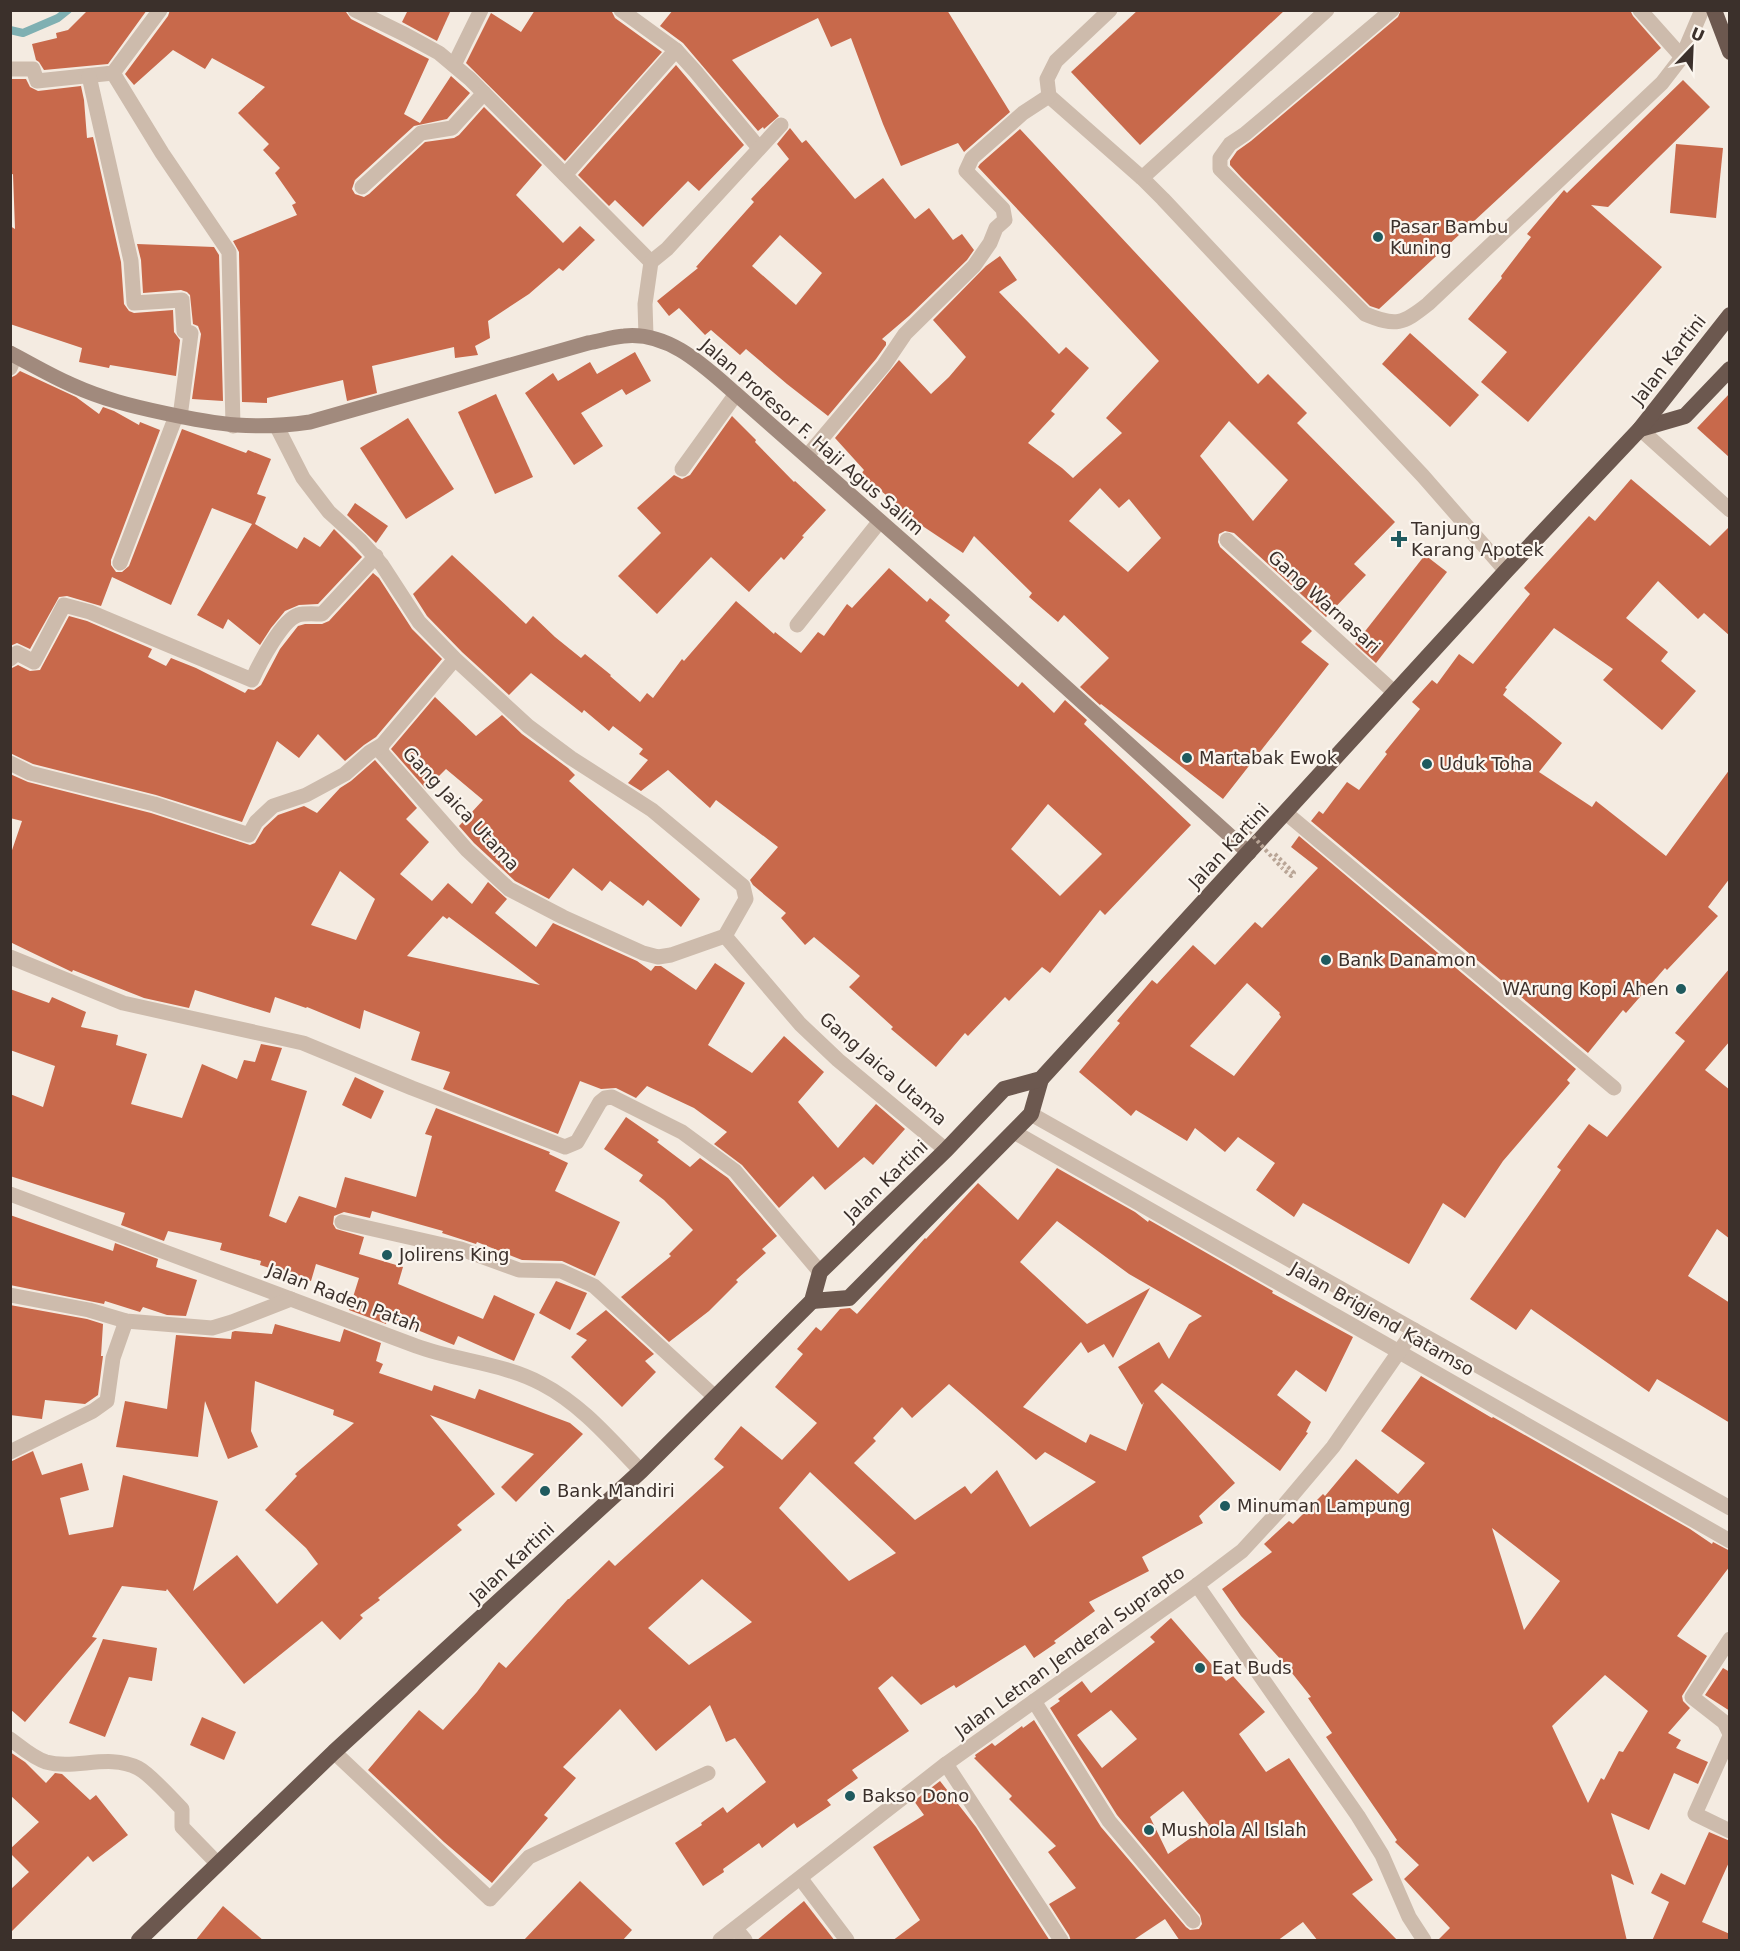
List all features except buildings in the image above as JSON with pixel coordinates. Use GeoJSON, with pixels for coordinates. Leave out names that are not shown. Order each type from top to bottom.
{"type":"FeatureCollection","features":[{"type":"Feature","properties":{"kind":"highway"},"geometry":{"type":"LineString","coordinates":[[1714,10],[1730,52]]}},
{"type":"Feature","properties":{"kind":"highway","name":"Jalan Kartini"},"geometry":{"type":"LineString","coordinates":[[139,1941],[334,1752],[641,1471],[812,1301],[820,1272],[946,1150],[1004,1089],[1041,1079],[1506,571],[1640,429],[1730,315]]}},
{"type":"Feature","properties":{"kind":"highway","name":"Jalan Kartini"},"geometry":{"type":"LineString","coordinates":[[1640,429],[1685,416],[1730,369]]}},
{"type":"Feature","properties":{"kind":"highway"},"geometry":{"type":"LineString","coordinates":[[812,1301],[849,1298],[1031,1114],[1041,1079]]}},
{"type":"Feature","properties":{"kind":"main road","name":"Jalan Profesor F. Haji Agus Salim"},"geometry":{"type":"LineString","coordinates":[[12,359],[124,405],[233,426],[277,427],[310,422],[588,343],[625,336],[646,336],[667,343],[707,368],[1249,853]]}},
{"type":"Feature","properties":{"kind":"street"},"geometry":{"type":"LineString","coordinates":[[10,69],[33,69],[37,81],[113,73],[160,10]]}},
{"type":"Feature","properties":{"kind":"street"},"geometry":{"type":"LineString","coordinates":[[355,10],[439,53],[454,65],[651,262]]}},
{"type":"Feature","properties":{"kind":"street"},"geometry":{"type":"LineString","coordinates":[[454,65],[481,10]]}},
{"type":"Feature","properties":{"kind":"street"},"geometry":{"type":"LineString","coordinates":[[621,10],[675,50],[759,148]]}},
{"type":"Feature","properties":{"kind":"street"},"geometry":{"type":"LineString","coordinates":[[1110,10],[1056,61],[1047,79],[1049,96],[1142,178],[1423,476],[1506,571]]}},
{"type":"Feature","properties":{"kind":"street"},"geometry":{"type":"LineString","coordinates":[[1142,178],[1328,10]]}},
{"type":"Feature","properties":{"kind":"street"},"geometry":{"type":"LineString","coordinates":[[1392,10],[1245,134],[1230,144],[1220,158],[1220,169],[1365,314],[1384,322],[1397,322],[1413,316],[1428,304],[1662,83],[1682,57],[1702,10]]}},
{"type":"Feature","properties":{"kind":"street"},"geometry":{"type":"LineString","coordinates":[[1640,10],[1682,57]]}},
{"type":"Feature","properties":{"kind":"street"},"geometry":{"type":"LineString","coordinates":[[566,175],[675,50]]}},
{"type":"Feature","properties":{"kind":"street"},"geometry":{"type":"LineString","coordinates":[[113,73],[162,153],[229,252],[233,426]]}},
{"type":"Feature","properties":{"kind":"street"},"geometry":{"type":"LineString","coordinates":[[89,76],[131,261],[134,303],[182,300],[184,331],[191,333],[178,416],[120,563]]}},
{"type":"Feature","properties":{"kind":"street"},"geometry":{"type":"LineString","coordinates":[[362,187],[421,133],[452,128],[484,93]]}},
{"type":"Feature","properties":{"kind":"street"},"geometry":{"type":"LineString","coordinates":[[807,456],[884,365],[905,334],[974,266],[990,243],[996,228],[1005,220],[1003,209],[966,171],[972,158],[1032,105],[1046,100],[1049,96]]}},
{"type":"Feature","properties":{"kind":"street"},"geometry":{"type":"LineString","coordinates":[[646,336],[645,304],[651,262],[667,249],[781,124]]}},
{"type":"Feature","properties":{"kind":"street"},"geometry":{"type":"LineString","coordinates":[[682,469],[736,394]]}},
{"type":"Feature","properties":{"kind":"street"},"geometry":{"type":"LineString","coordinates":[[277,427],[303,478],[329,512],[376,556],[398,586],[419,622],[456,659],[528,726],[570,758],[652,810],[743,886],[746,899],[725,936]]}},
{"type":"Feature","properties":{"kind":"street"},"geometry":{"type":"LineString","coordinates":[[1640,429],[1730,510]]}},
{"type":"Feature","properties":{"kind":"street"},"geometry":{"type":"LineString","coordinates":[[797,625],[880,521]]}},
{"type":"Feature","properties":{"kind":"street","name":"Gang Warnasari"},"geometry":{"type":"LineString","coordinates":[[1227,540],[1395,693]]}},
{"type":"Feature","properties":{"kind":"street"},"geometry":{"type":"LineString","coordinates":[[10,659],[17,653],[34,662],[64,605],[90,612],[252,680],[265,653],[287,624],[297,615],[322,614],[376,556]]}},
{"type":"Feature","properties":{"kind":"street","name":"Gang Jaica Utama"},"geometry":{"type":"LineString","coordinates":[[456,659],[382,745],[381,752],[467,850],[509,889],[563,917],[644,953],[658,957],[671,955],[725,936],[800,1024],[838,1060],[946,1150]]}},
{"type":"Feature","properties":{"kind":"street"},"geometry":{"type":"LineString","coordinates":[[10,763],[30,773],[154,804],[249,835],[256,822],[273,806],[306,795],[345,774],[370,752],[382,745]]}},
{"type":"Feature","properties":{"kind":"street"},"geometry":{"type":"LineString","coordinates":[[1286,813],[1614,1088]]}},
{"type":"Feature","properties":{"kind":"street"},"geometry":{"type":"LineString","coordinates":[[10,957],[123,1003],[303,1043],[565,1147],[578,1142],[600,1102],[612,1097],[682,1132],[735,1171],[820,1272]]}},
{"type":"Feature","properties":{"kind":"street","name":"Jalan Brigjend Katamso"},"geometry":{"type":"LineString","coordinates":[[1031,1114],[1730,1508]]}},
{"type":"Feature","properties":{"kind":"street","name":"Jalan Brigjend Katamso"},"geometry":{"type":"LineString","coordinates":[[1014,1132],[1730,1541]]}},
{"type":"Feature","properties":{"kind":"street","name":"Jalan Raden Patah"},"geometry":{"type":"LineString","coordinates":[[10,1194],[432,1352],[519,1373],[543,1384],[589,1416],[641,1471]]}},
{"type":"Feature","properties":{"kind":"street"},"geometry":{"type":"LineString","coordinates":[[1201,1239],[1214,1217]]}},
{"type":"Feature","properties":{"kind":"street"},"geometry":{"type":"LineString","coordinates":[[342,1222],[461,1249],[519,1270],[561,1271],[594,1286],[715,1397]]}},
{"type":"Feature","properties":{"kind":"street"},"geometry":{"type":"LineString","coordinates":[[10,1295],[89,1310],[126,1321],[212,1328],[232,1323],[291,1299]]}},
{"type":"Feature","properties":{"kind":"street"},"geometry":{"type":"LineString","coordinates":[[10,1452],[93,1411],[107,1401],[113,1358],[126,1321]]}},
{"type":"Feature","properties":{"kind":"street","name":"Jalan Letnan Jenderal Suprapto"},"geometry":{"type":"LineString","coordinates":[[720,1941],[741,1935],[801,1879],[946,1764],[1242,1551],[1333,1447],[1413,1330]]}},
{"type":"Feature","properties":{"kind":"street"},"geometry":{"type":"LineString","coordinates":[[1197,1585],[1358,1816],[1382,1855],[1409,1917],[1424,1941]]}},
{"type":"Feature","properties":{"kind":"street"},"geometry":{"type":"LineString","coordinates":[[1730,1639],[1692,1697],[1724,1722],[1730,1735],[1695,1814],[1730,1831]]}},
{"type":"Feature","properties":{"kind":"street"},"geometry":{"type":"LineString","coordinates":[[1034,1701],[1109,1821],[1193,1921]]}},
{"type":"Feature","properties":{"kind":"street"},"geometry":{"type":"LineString","coordinates":[[10,1739],[44,1762],[58,1764],[122,1762],[140,1768],[182,1809],[183,1827],[217,1863]]}},
{"type":"Feature","properties":{"kind":"street"},"geometry":{"type":"LineString","coordinates":[[334,1752],[490,1899],[529,1857],[708,1773]]}},
{"type":"Feature","properties":{"kind":"street"},"geometry":{"type":"LineString","coordinates":[[946,1764],[1061,1941]]}},
{"type":"Feature","properties":{"kind":"street"},"geometry":{"type":"LineString","coordinates":[[801,1879],[847,1941]]}},
{"type":"Feature","properties":{"kind":"path"},"geometry":{"type":"LineString","coordinates":[[1240,823],[1283,866]]}},
{"type":"Feature","properties":{"kind":"waterway"},"geometry":{"type":"LineString","coordinates":[[10,30],[23,33],[58,18],[68,10]]}},
{"type":"Feature","properties":{"kind":"place","name":"Pasar Bambu Kuning"},"geometry":{"type":"Point","coordinates":[1378,237]}},
{"type":"Feature","properties":{"kind":"place","name":"Tanjung Karang Apotek"},"geometry":{"type":"Point","coordinates":[1399,539]}},
{"type":"Feature","properties":{"kind":"place","name":"Martabak Ewok"},"geometry":{"type":"Point","coordinates":[1187,758]}},
{"type":"Feature","properties":{"kind":"place","name":"Uduk Toha"},"geometry":{"type":"Point","coordinates":[1427,764]}},
{"type":"Feature","properties":{"kind":"place","name":"Bank Danamon"},"geometry":{"type":"Point","coordinates":[1326,960]}},
{"type":"Feature","properties":{"kind":"place","name":"WArung Kopi Ahen"},"geometry":{"type":"Point","coordinates":[1681,989]}},
{"type":"Feature","properties":{"kind":"place","name":"Jolirens King"},"geometry":{"type":"Point","coordinates":[387,1255]}},
{"type":"Feature","properties":{"kind":"place","name":"Bank Mandiri"},"geometry":{"type":"Point","coordinates":[545,1491]}},
{"type":"Feature","properties":{"kind":"place","name":"Minuman Lampung"},"geometry":{"type":"Point","coordinates":[1225,1506]}},
{"type":"Feature","properties":{"kind":"place","name":"Eat Buds"},"geometry":{"type":"Point","coordinates":[1200,1668]}},
{"type":"Feature","properties":{"kind":"place","name":"Bakso Dono"},"geometry":{"type":"Point","coordinates":[850,1796]}},
{"type":"Feature","properties":{"kind":"place","name":"Mushola Al Islah"},"geometry":{"type":"Point","coordinates":[1149,1830]}}]}
